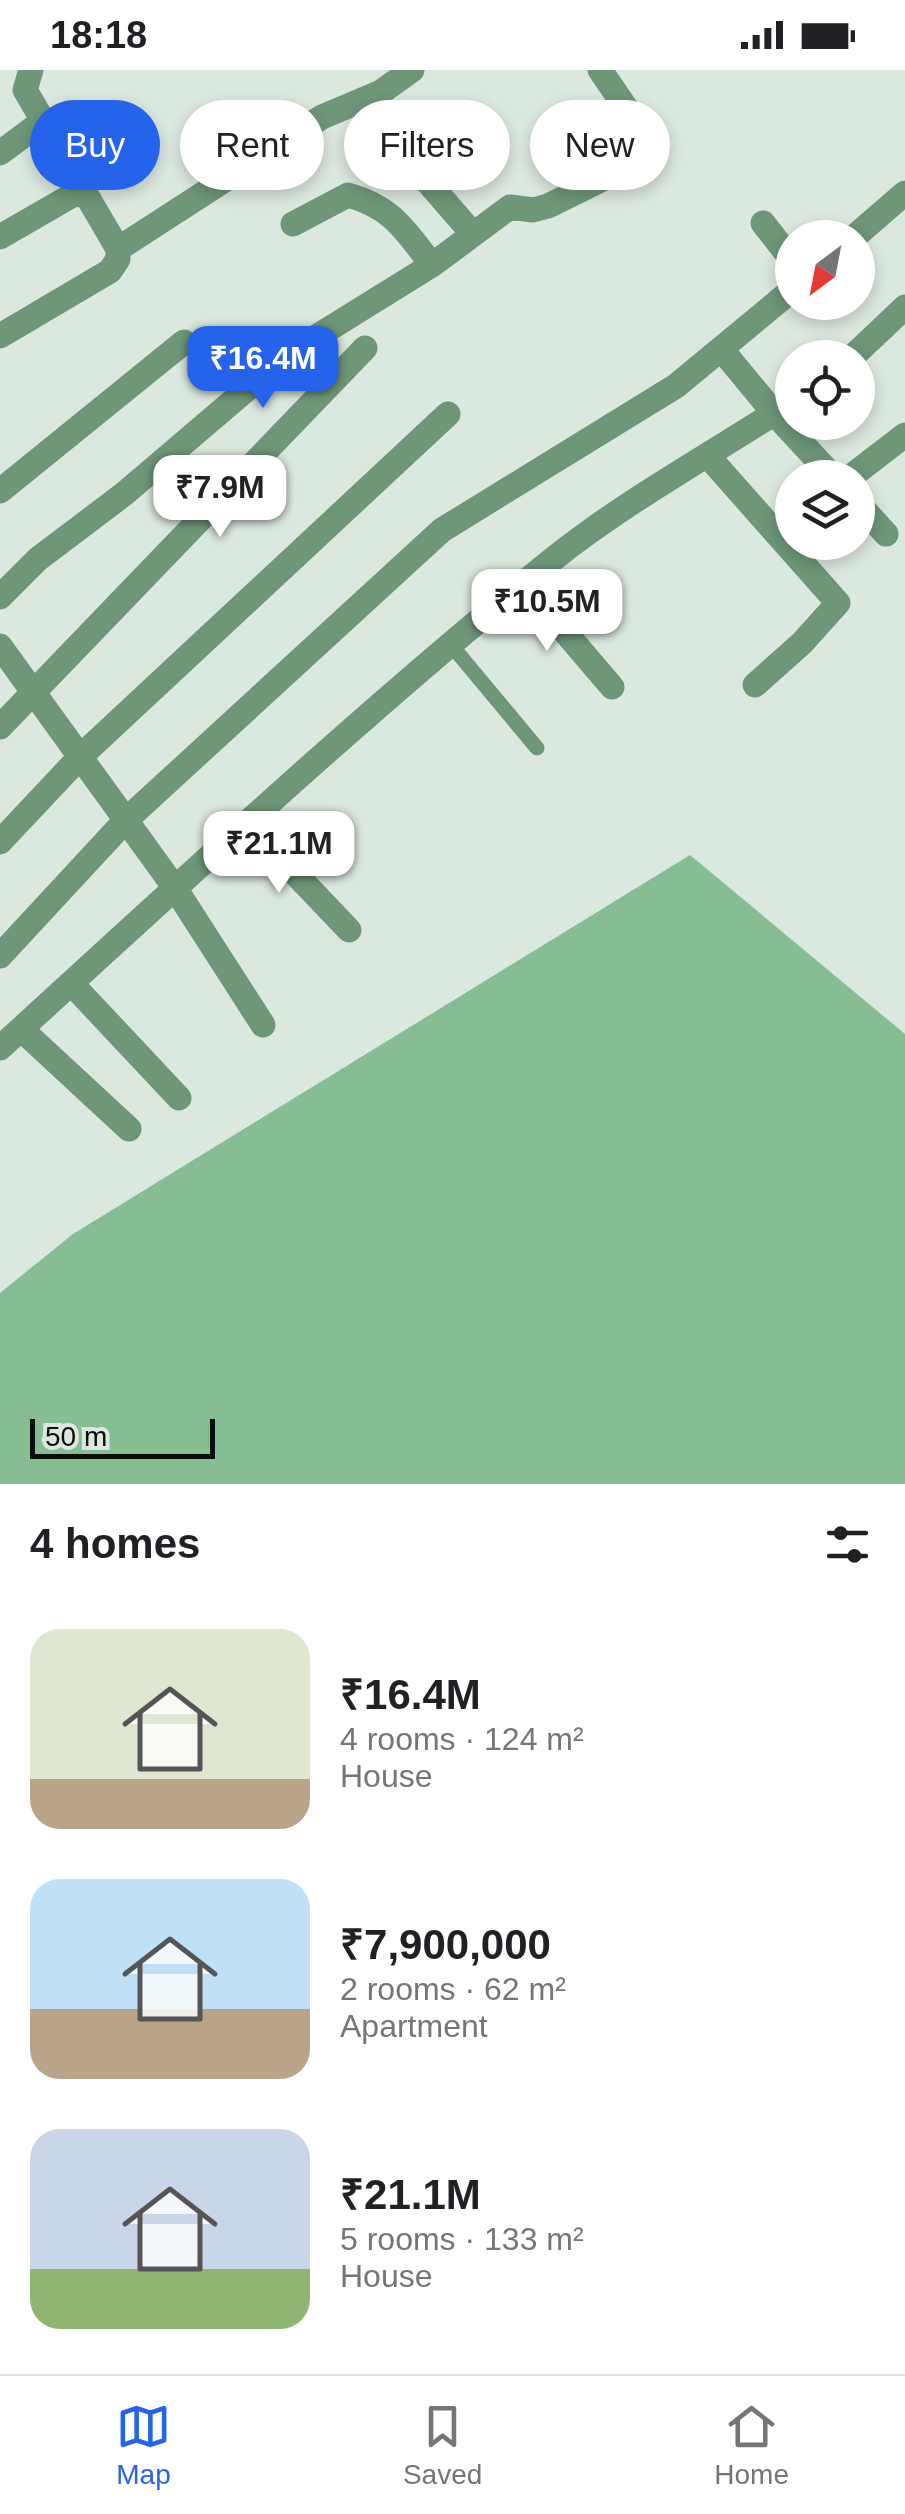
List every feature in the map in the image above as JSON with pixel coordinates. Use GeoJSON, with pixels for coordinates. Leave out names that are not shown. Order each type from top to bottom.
{"type":"FeatureCollection","features":[{"type":"Feature","properties":{"kind":"street"},"geometry":{"type":"LineString","coordinates":[[31,100],[25,90],[32,70]]}},
{"type":"Feature","properties":{"kind":"street"},"geometry":{"type":"LineString","coordinates":[[118,248],[322,118],[381,92],[412,70]]}},
{"type":"Feature","properties":{"kind":"street"},"geometry":{"type":"LineString","coordinates":[[0,597],[38,558],[124,494],[287,355],[432,264],[510,207],[533,210],[548,206],[632,165],[650,152],[650,143],[600,70]]}},
{"type":"Feature","properties":{"kind":"street"},"geometry":{"type":"LineString","coordinates":[[0,152],[30,130]]}},
{"type":"Feature","properties":{"kind":"street"},"geometry":{"type":"LineString","coordinates":[[0,237],[81,190]]}},
{"type":"Feature","properties":{"kind":"street"},"geometry":{"type":"LineString","coordinates":[[0,336],[110,271],[118,259],[118,248],[84,190]]}},
{"type":"Feature","properties":{"kind":"street"},"geometry":{"type":"LineString","coordinates":[[435,190],[473,234]]}},
{"type":"Feature","properties":{"kind":"street"},"geometry":{"type":"LineString","coordinates":[[875,220],[905,194]]}},
{"type":"Feature","properties":{"kind":"street"},"geometry":{"type":"LineString","coordinates":[[293,224],[348,195],[376,202],[404,228],[432,264]]}},
{"type":"Feature","properties":{"kind":"street"},"geometry":{"type":"LineString","coordinates":[[763,222],[775,238]]}},
{"type":"Feature","properties":{"kind":"street"},"geometry":{"type":"LineString","coordinates":[[0,956],[126,820],[442,530],[676,386],[775,305]]}},
{"type":"Feature","properties":{"kind":"street"},"geometry":{"type":"LineString","coordinates":[[871,340],[905,307]]}},
{"type":"Feature","properties":{"kind":"street"},"geometry":{"type":"LineString","coordinates":[[0,490],[184,342]]}},
{"type":"Feature","properties":{"kind":"street"},"geometry":{"type":"LineString","coordinates":[[0,727],[365,348]]}},
{"type":"Feature","properties":{"kind":"street"},"geometry":{"type":"LineString","coordinates":[[722,350],[775,400]]}},
{"type":"Feature","properties":{"kind":"street"},"geometry":{"type":"LineString","coordinates":[[0,1048],[175,888],[524,584],[584,537],[775,412]]}},
{"type":"Feature","properties":{"kind":"street"},"geometry":{"type":"LineString","coordinates":[[0,842],[80,757],[448,414]]}},
{"type":"Feature","properties":{"kind":"street"},"geometry":{"type":"LineString","coordinates":[[872,460],[905,435]]}},
{"type":"Feature","properties":{"kind":"street"},"geometry":{"type":"LineString","coordinates":[[707,455],[838,604],[755,685]]}},
{"type":"Feature","properties":{"kind":"street"},"geometry":{"type":"LineString","coordinates":[[875,522],[886,534]]}},
{"type":"Feature","properties":{"kind":"street"},"geometry":{"type":"LineString","coordinates":[[524,584],[612,688]]}},
{"type":"Feature","properties":{"kind":"street"},"geometry":{"type":"LineString","coordinates":[[0,646],[175,888],[263,1026]]}},
{"type":"Feature","properties":{"kind":"street"},"geometry":{"type":"LineString","coordinates":[[248,824],[350,930]]}},
{"type":"Feature","properties":{"kind":"street"},"geometry":{"type":"LineString","coordinates":[[71,983],[179,1098]]}},
{"type":"Feature","properties":{"kind":"street"},"geometry":{"type":"LineString","coordinates":[[21,1029],[129,1129]]}},
{"type":"Feature","properties":{"kind":"lane"},"geometry":{"type":"LineString","coordinates":[[452,646],[538,748]]}},
{"type":"Feature","properties":{"kind":"green space"},"geometry":{"type":"Polygon","coordinates":[[[690,855],[905,1034],[905,1484],[0,1484],[0,1293],[73,1234],[690,855]]]}}]}
